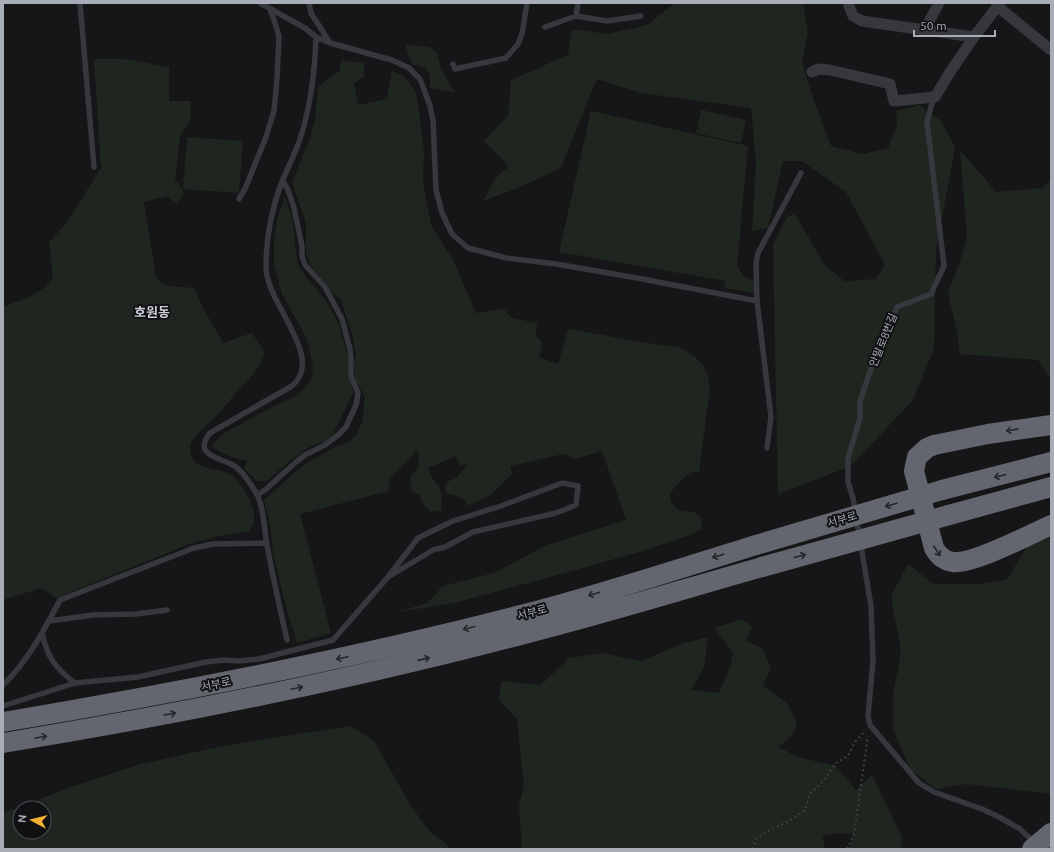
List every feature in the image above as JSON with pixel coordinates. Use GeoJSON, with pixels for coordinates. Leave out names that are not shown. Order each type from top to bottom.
{"type":"FeatureCollection","features":[{"type":"Feature","properties":{"kind":"highway"},"geometry":{"type":"LineString","coordinates":[[1051,425],[988,434],[934,444],[917,457],[914,471],[914,478],[934,548],[940,556],[947,561],[955,562],[971,559],[1051,525]]}},
{"type":"Feature","properties":{"kind":"highway"},"geometry":{"type":"LineString","coordinates":[[1029,468],[1051,456]]}},
{"type":"Feature","properties":{"kind":"highway","name":"서부로"},"geometry":{"type":"LineString","coordinates":[[3,722],[192,689],[372,651],[522,615],[587,597],[942,490],[1051,462]]}},
{"type":"Feature","properties":{"kind":"highway","name":"서부로"},"geometry":{"type":"LineString","coordinates":[[3,743],[198,709],[358,674],[528,633],[1051,487]]}},
{"type":"Feature","properties":{"kind":"highway"},"geometry":{"type":"LineString","coordinates":[[1022,495],[1051,491]]}},
{"type":"Feature","properties":{"kind":"highway"},"geometry":{"type":"LineString","coordinates":[[1032,849],[1051,833]]}},
{"type":"Feature","properties":{"kind":"street"},"geometry":{"type":"LineString","coordinates":[[848,3],[853,16],[862,21],[974,37]]}},
{"type":"Feature","properties":{"kind":"street"},"geometry":{"type":"LineString","coordinates":[[925,29],[939,3]]}},
{"type":"Feature","properties":{"kind":"street"},"geometry":{"type":"LineString","coordinates":[[998,5],[1051,50]]}},
{"type":"Feature","properties":{"kind":"street","name":"안말로8번길"},"geometry":{"type":"LineString","coordinates":[[935,97],[950,72],[998,5]]}},
{"type":"Feature","properties":{"kind":"street"},"geometry":{"type":"LineString","coordinates":[[812,72],[818,69],[830,70],[890,84],[894,101],[935,97]]}},
{"type":"Feature","properties":{"kind":"lane"},"geometry":{"type":"LineString","coordinates":[[80,3],[94,167]]}},
{"type":"Feature","properties":{"kind":"lane"},"geometry":{"type":"LineString","coordinates":[[260,3],[305,28],[316,37],[330,43],[392,60],[409,68],[420,80],[430,106],[433,120],[436,190],[442,213],[452,234],[468,248],[506,258],[556,264],[757,301]]}},
{"type":"Feature","properties":{"kind":"lane"},"geometry":{"type":"LineString","coordinates":[[309,3],[312,13],[330,43]]}},
{"type":"Feature","properties":{"kind":"lane"},"geometry":{"type":"LineString","coordinates":[[454,64],[455,69],[506,58],[518,44],[522,34],[527,3]]}},
{"type":"Feature","properties":{"kind":"lane"},"geometry":{"type":"LineString","coordinates":[[576,16],[578,3]]}},
{"type":"Feature","properties":{"kind":"lane"},"geometry":{"type":"LineString","coordinates":[[239,199],[245,189],[266,137],[276,100],[279,36],[269,8]]}},
{"type":"Feature","properties":{"kind":"lane"},"geometry":{"type":"LineString","coordinates":[[545,27],[576,16],[607,21],[641,16]]}},
{"type":"Feature","properties":{"kind":"lane"},"geometry":{"type":"LineString","coordinates":[[287,640],[266,543],[262,512],[257,495],[235,466],[211,456],[206,452],[204,447],[206,438],[210,433],[292,386],[298,381],[302,369],[303,361],[298,341],[270,286],[266,270],[266,251],[269,223],[274,206],[302,134],[314,72],[316,37]]}},
{"type":"Feature","properties":{"kind":"lane","name":"안말로8번길"},"geometry":{"type":"LineString","coordinates":[[870,725],[868,716],[873,660],[872,614],[864,559],[848,482],[848,458],[860,418],[860,401],[871,369],[897,307],[931,294],[944,266],[927,122],[935,97]]}},
{"type":"Feature","properties":{"kind":"lane"},"geometry":{"type":"LineString","coordinates":[[767,448],[771,417],[757,301],[756,263],[758,253],[801,173]]}},
{"type":"Feature","properties":{"kind":"lane"},"geometry":{"type":"LineString","coordinates":[[257,495],[265,490],[305,455],[325,445],[346,427],[356,405],[358,393],[351,376],[350,354],[342,318],[325,287],[305,265],[302,256],[300,234],[294,208],[288,190],[283,181]]}},
{"type":"Feature","properties":{"kind":"lane"},"geometry":{"type":"LineString","coordinates":[[3,706],[75,683],[138,677],[206,662],[259,659],[333,640],[388,577],[418,538],[453,521],[501,506],[562,482],[578,486],[576,505],[556,513],[473,532],[444,547],[433,550],[388,577]]}},
{"type":"Feature","properties":{"kind":"lane"},"geometry":{"type":"LineString","coordinates":[[3,685],[17,670],[42,633],[60,600],[194,548],[213,544],[266,543]]}},
{"type":"Feature","properties":{"kind":"lane"},"geometry":{"type":"LineString","coordinates":[[49,621],[93,615],[136,614],[167,610]]}},
{"type":"Feature","properties":{"kind":"lane"},"geometry":{"type":"LineString","coordinates":[[42,633],[46,648],[56,666],[62,674],[75,683]]}},
{"type":"Feature","properties":{"kind":"lane"},"geometry":{"type":"LineString","coordinates":[[870,725],[919,783],[934,792],[982,809],[1002,818],[1020,829],[1041,849]]}},
{"type":"Feature","properties":{"kind":"path"},"geometry":{"type":"LineString","coordinates":[[752,849],[756,839],[789,821],[805,810],[810,794],[824,780],[836,763],[848,756],[855,742],[870,725]]}},
{"type":"Feature","properties":{"kind":"path"},"geometry":{"type":"LineString","coordinates":[[847,849],[854,834],[870,725]]}},
{"type":"Feature","properties":{"kind":"shaded area"},"geometry":{"type":"Polygon","coordinates":[[[675,3],[803,3],[808,32],[802,63],[814,101],[831,146],[862,154],[888,148],[897,125],[896,111],[919,105],[942,122],[955,147],[936,250],[934,349],[913,400],[851,466],[778,494],[773,245],[786,218],[795,214],[824,264],[844,281],[876,279],[885,265],[846,192],[802,161],[783,161],[768,228],[752,231],[756,163],[751,108],[641,93],[597,79],[561,168],[518,188],[483,201],[494,180],[509,166],[484,141],[508,116],[511,80],[568,55],[572,29],[608,34],[647,25],[675,3]]]}},
{"type":"Feature","properties":{"kind":"shaded area"},"geometry":{"type":"Polygon","coordinates":[[[404,44],[430,47],[437,53],[441,69],[454,92],[430,88],[430,74],[425,68],[412,64],[404,44]]]}},
{"type":"Feature","properties":{"kind":"shaded area"},"geometry":{"type":"Polygon","coordinates":[[[94,59],[124,59],[169,67],[169,101],[191,101],[190,120],[180,137],[175,182],[179,183],[184,193],[177,204],[167,196],[144,202],[156,276],[160,281],[164,284],[195,289],[203,308],[223,343],[252,333],[264,351],[263,359],[253,374],[215,418],[194,437],[190,446],[192,458],[195,462],[206,468],[226,472],[239,482],[252,505],[254,520],[250,531],[218,536],[192,543],[56,598],[41,588],[3,600],[3,306],[17,302],[37,293],[53,278],[49,242],[65,225],[101,168],[94,59]]]}},
{"type":"Feature","properties":{"kind":"shaded area"},"geometry":{"type":"Polygon","coordinates":[[[341,60],[364,63],[364,77],[354,83],[358,105],[387,99],[392,71],[405,77],[416,92],[424,152],[423,181],[431,225],[453,260],[476,313],[504,309],[512,318],[537,323],[536,336],[542,343],[539,357],[558,364],[568,329],[679,347],[694,356],[703,365],[708,376],[710,388],[699,472],[691,472],[681,480],[670,493],[671,502],[678,510],[694,512],[700,516],[702,528],[693,534],[636,553],[550,577],[454,603],[398,612],[427,603],[443,586],[494,573],[547,545],[626,520],[602,451],[575,459],[564,454],[510,466],[512,474],[492,494],[468,506],[465,500],[452,494],[447,494],[445,487],[447,482],[456,478],[467,465],[459,465],[456,456],[428,468],[431,476],[440,488],[442,498],[441,511],[431,512],[424,505],[419,495],[412,491],[410,477],[419,466],[418,449],[389,480],[389,491],[300,514],[331,633],[297,643],[287,611],[273,553],[270,524],[264,500],[302,466],[337,446],[348,443],[356,435],[362,423],[365,397],[355,380],[354,365],[356,354],[352,334],[341,300],[331,291],[310,265],[306,251],[306,223],[292,182],[310,138],[315,120],[318,88],[340,71],[341,60]]]}},
{"type":"Feature","properties":{"kind":"shaded area"},"geometry":{"type":"Polygon","coordinates":[[[701,110],[746,120],[741,143],[696,133],[701,110]]]}},
{"type":"Feature","properties":{"kind":"shaded area"},"geometry":{"type":"Polygon","coordinates":[[[591,111],[748,146],[737,266],[744,277],[755,281],[754,293],[725,288],[725,281],[559,252],[591,111]]]}},
{"type":"Feature","properties":{"kind":"shaded area"},"geometry":{"type":"Polygon","coordinates":[[[187,137],[243,141],[239,193],[183,189],[187,137]]]}},
{"type":"Feature","properties":{"kind":"shaded area"},"geometry":{"type":"Polygon","coordinates":[[[960,150],[996,192],[1043,188],[1051,180],[1051,379],[1038,360],[960,354],[956,327],[948,292],[960,261],[967,236],[960,150]]]}},
{"type":"Feature","properties":{"kind":"shaded area"},"geometry":{"type":"Polygon","coordinates":[[[285,197],[293,221],[298,264],[307,279],[328,304],[339,325],[347,353],[353,393],[333,434],[324,442],[311,446],[291,460],[267,481],[257,481],[244,469],[247,460],[228,456],[211,446],[224,433],[272,407],[298,395],[312,378],[313,366],[307,339],[282,294],[274,264],[274,241],[277,220],[285,197]]]}},
{"type":"Feature","properties":{"kind":"shaded area"},"geometry":{"type":"Polygon","coordinates":[[[1051,536],[1051,794],[967,784],[936,789],[910,769],[893,729],[893,696],[901,651],[891,596],[908,564],[933,584],[980,584],[1007,579],[1032,539],[1051,536]]]}},
{"type":"Feature","properties":{"kind":"shaded area"},"geometry":{"type":"Polygon","coordinates":[[[742,619],[752,627],[746,641],[762,648],[771,669],[763,686],[787,703],[797,723],[792,736],[778,747],[798,757],[836,766],[856,790],[872,775],[902,837],[900,849],[848,849],[854,834],[839,833],[822,835],[825,849],[522,849],[519,806],[524,785],[517,719],[499,700],[501,681],[541,685],[569,658],[603,653],[641,661],[681,644],[708,637],[704,668],[691,690],[719,693],[730,667],[733,652],[714,628],[742,619]]]}},
{"type":"Feature","properties":{"kind":"shaded area"},"geometry":{"type":"Polygon","coordinates":[[[351,726],[375,742],[410,805],[431,833],[449,846],[449,849],[3,849],[3,813],[12,810],[12,840],[52,840],[52,800],[37,800],[141,764],[209,749],[351,726]]]}},
{"type":"Feature","properties":{"kind":"district","name":"호원동"},"geometry":{"type":"Point","coordinates":[152,312]}}]}
